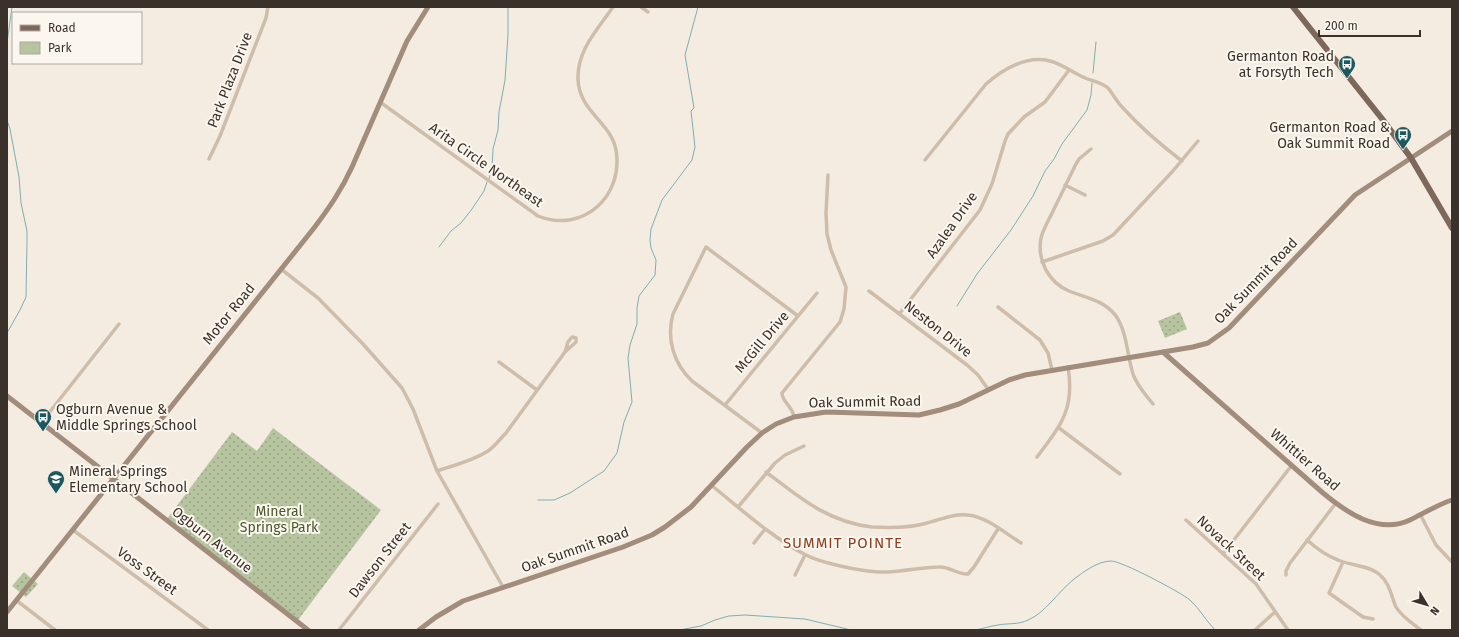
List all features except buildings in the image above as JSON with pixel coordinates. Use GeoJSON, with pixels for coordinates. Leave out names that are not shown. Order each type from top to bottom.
{"type":"FeatureCollection","features":[{"type":"Feature","properties":{"kind":"main road"},"geometry":{"type":"LineString","coordinates":[[1293,7],[1379,115],[1411,158],[1452,228]]}},
{"type":"Feature","properties":{"kind":"street","name":"Park Plaza Drive"},"geometry":{"type":"LineString","coordinates":[[208,159],[220,136],[266,18],[268,7]]}},
{"type":"Feature","properties":{"kind":"street","name":"Motor Road"},"geometry":{"type":"LineString","coordinates":[[7,612],[314,228],[340,192],[407,41],[428,7]]}},
{"type":"Feature","properties":{"kind":"street","name":"Arita Circle Northeast"},"geometry":{"type":"LineString","coordinates":[[380,102],[536,215],[556,221],[570,220],[584,216],[594,210],[610,191],[615,180],[617,158],[612,138],[591,112],[580,94],[578,78],[579,63],[587,43],[613,7]]}},
{"type":"Feature","properties":{"kind":"street"},"geometry":{"type":"LineString","coordinates":[[641,7],[648,12]]}},
{"type":"Feature","properties":{"kind":"street"},"geometry":{"type":"LineString","coordinates":[[925,160],[982,87],[996,76],[1020,62],[1032,60],[1051,61],[1108,89],[1122,107],[1148,134],[1182,162]]}},
{"type":"Feature","properties":{"kind":"street","name":"Azalea Drive"},"geometry":{"type":"LineString","coordinates":[[900,313],[980,210],[992,184],[1008,134],[1024,117],[1045,102],[1069,70]]}},
{"type":"Feature","properties":{"kind":"street","name":"Oak Summit Road"},"geometry":{"type":"LineString","coordinates":[[419,630],[436,617],[463,601],[623,547],[652,535],[691,507],[762,433],[776,424],[794,417],[826,412],[919,415],[959,404],[988,389],[1017,377],[1202,345],[1213,340],[1225,332],[1355,195],[1452,131]]}},
{"type":"Feature","properties":{"kind":"street"},"geometry":{"type":"LineString","coordinates":[[1042,262],[1113,235],[1182,162],[1198,141]]}},
{"type":"Feature","properties":{"kind":"street"},"geometry":{"type":"LineString","coordinates":[[1092,149],[1079,159],[1043,232],[1040,244],[1042,262],[1050,277],[1060,286],[1094,299],[1114,314],[1123,331],[1137,384],[1153,404]]}},
{"type":"Feature","properties":{"kind":"street"},"geometry":{"type":"LineString","coordinates":[[794,417],[793,411],[782,397],[782,393],[840,322],[846,296],[845,284],[831,250],[827,234],[826,213],[828,175]]}},
{"type":"Feature","properties":{"kind":"street"},"geometry":{"type":"LineString","coordinates":[[1065,185],[1085,195]]}},
{"type":"Feature","properties":{"kind":"street"},"geometry":{"type":"LineString","coordinates":[[762,433],[692,381],[683,371],[677,361],[670,342],[670,326],[673,314],[706,247],[798,316]]}},
{"type":"Feature","properties":{"kind":"street"},"geometry":{"type":"LineString","coordinates":[[281,269],[318,298],[398,383],[413,409],[437,471],[503,587]]}},
{"type":"Feature","properties":{"kind":"street","name":"Neston Drive"},"geometry":{"type":"LineString","coordinates":[[869,291],[967,365],[988,389]]}},
{"type":"Feature","properties":{"kind":"street","name":"McGill Drive"},"geometry":{"type":"LineString","coordinates":[[725,405],[817,293]]}},
{"type":"Feature","properties":{"kind":"street"},"geometry":{"type":"LineString","coordinates":[[998,308],[1040,340],[1048,353],[1052,370]]}},
{"type":"Feature","properties":{"kind":"street"},"geometry":{"type":"LineString","coordinates":[[41,423],[118,324]]}},
{"type":"Feature","properties":{"kind":"street"},"geometry":{"type":"LineString","coordinates":[[437,471],[478,456],[497,443],[506,433],[565,352]]}},
{"type":"Feature","properties":{"kind":"street","name":"Whittier Road"},"geometry":{"type":"LineString","coordinates":[[1163,352],[1336,503],[1359,518],[1380,524],[1404,522],[1452,500]]}},
{"type":"Feature","properties":{"kind":"street"},"geometry":{"type":"LineString","coordinates":[[499,362],[537,390]]}},
{"type":"Feature","properties":{"kind":"street"},"geometry":{"type":"LineString","coordinates":[[1037,457],[1059,428],[1066,414],[1070,399],[1068,368]]}},
{"type":"Feature","properties":{"kind":"street","name":"Ogburn Avenue"},"geometry":{"type":"LineString","coordinates":[[7,396],[308,630]]}},
{"type":"Feature","properties":{"kind":"street"},"geometry":{"type":"LineString","coordinates":[[1059,428],[1120,474]]}},
{"type":"Feature","properties":{"kind":"street"},"geometry":{"type":"LineString","coordinates":[[738,507],[766,472],[785,455],[804,446]]}},
{"type":"Feature","properties":{"kind":"street"},"geometry":{"type":"LineString","coordinates":[[1223,554],[1292,465]]}},
{"type":"Feature","properties":{"kind":"street"},"geometry":{"type":"LineString","coordinates":[[766,472],[805,502],[840,520],[859,525],[888,528],[926,524],[944,518],[958,515],[968,515],[986,521],[1021,543]]}},
{"type":"Feature","properties":{"kind":"street"},"geometry":{"type":"LineString","coordinates":[[711,485],[765,528],[805,555],[834,564],[871,571],[904,571],[940,566],[963,574],[968,574],[998,529]]}},
{"type":"Feature","properties":{"kind":"street"},"geometry":{"type":"LineString","coordinates":[[1286,575],[1286,571],[1290,563],[1336,503]]}},
{"type":"Feature","properties":{"kind":"street","name":"Dawson Street"},"geometry":{"type":"LineString","coordinates":[[339,630],[438,504]]}},
{"type":"Feature","properties":{"kind":"street"},"geometry":{"type":"LineString","coordinates":[[1420,514],[1436,545],[1452,562]]}},
{"type":"Feature","properties":{"kind":"street","name":"Novack Street"},"geometry":{"type":"LineString","coordinates":[[1186,520],[1256,584],[1288,630]]}},
{"type":"Feature","properties":{"kind":"street"},"geometry":{"type":"LineString","coordinates":[[754,544],[765,528]]}},
{"type":"Feature","properties":{"kind":"street","name":"Voss Street"},"geometry":{"type":"LineString","coordinates":[[73,530],[208,630]]}},
{"type":"Feature","properties":{"kind":"street"},"geometry":{"type":"LineString","coordinates":[[1307,540],[1325,553],[1343,562],[1368,568],[1379,574],[1386,582],[1397,608],[1421,630]]}},
{"type":"Feature","properties":{"kind":"street"},"geometry":{"type":"LineString","coordinates":[[795,575],[805,555]]}},
{"type":"Feature","properties":{"kind":"street"},"geometry":{"type":"LineString","coordinates":[[1343,562],[1329,593],[1363,617],[1373,620]]}},
{"type":"Feature","properties":{"kind":"street"},"geometry":{"type":"LineString","coordinates":[[16,600],[56,630]]}},
{"type":"Feature","properties":{"kind":"street"},"geometry":{"type":"LineString","coordinates":[[1254,630],[1275,612]]}},
{"type":"Feature","properties":{"kind":"green space"},"geometry":{"type":"Polygon","coordinates":[[[1180,312],[1187,329],[1165,338],[1158,321],[1180,312]]]}},
{"type":"Feature","properties":{"kind":"green space","name":"Mineral Springs Park"},"geometry":{"type":"Polygon","coordinates":[[[273,428],[381,510],[298,620],[167,519],[232,432],[257,451],[273,428]]]}},
{"type":"Feature","properties":{"kind":"green space"},"geometry":{"type":"Polygon","coordinates":[[[24,572],[38,584],[26,597],[12,586],[24,572]]]}},
{"type":"Feature","properties":{"kind":"waterway"},"geometry":{"type":"LineString","coordinates":[[7,43],[12,7]]}},
{"type":"Feature","properties":{"kind":"waterway"},"geometry":{"type":"LineString","coordinates":[[489,179],[492,169],[493,149],[498,130],[499,112],[505,80],[508,7]]}},
{"type":"Feature","properties":{"kind":"waterway"},"geometry":{"type":"LineString","coordinates":[[538,500],[554,500],[570,493],[604,471],[617,453],[624,422],[632,402],[628,358],[630,345],[637,324],[639,296],[655,275],[656,260],[651,248],[651,229],[662,200],[692,160],[695,147],[691,111],[694,108],[685,55],[698,7]]}},
{"type":"Feature","properties":{"kind":"waterway"},"geometry":{"type":"LineString","coordinates":[[1093,73],[1096,42]]}},
{"type":"Feature","properties":{"kind":"waterway"},"geometry":{"type":"LineString","coordinates":[[957,306],[977,274],[1011,230],[1033,196],[1045,171],[1054,159],[1062,144],[1087,110],[1091,95],[1092,83]]}},
{"type":"Feature","properties":{"kind":"waterway"},"geometry":{"type":"LineString","coordinates":[[7,120],[19,177],[21,203],[27,231],[26,297],[7,333]]}},
{"type":"Feature","properties":{"kind":"waterway"},"geometry":{"type":"LineString","coordinates":[[439,247],[451,231],[461,223],[472,209],[484,191],[487,182]]}},
{"type":"Feature","properties":{"kind":"waterway"},"geometry":{"type":"LineString","coordinates":[[974,630],[995,625],[1020,623],[1034,617],[1046,608],[1081,574],[1106,561],[1117,562],[1127,566],[1164,584],[1184,596],[1194,604],[1215,630]]}},
{"type":"Feature","properties":{"kind":"waterway"},"geometry":{"type":"LineString","coordinates":[[679,630],[701,626],[729,616],[745,615],[805,619],[851,630]]}},
{"type":"Feature","properties":{"kind":"place","name":"Germanton Road at Forsyth Tech"},"geometry":{"type":"Point","coordinates":[1347,79]}},
{"type":"Feature","properties":{"kind":"place","name":"Germanton Road & Oak Summit Road"},"geometry":{"type":"Point","coordinates":[1403,150]}},
{"type":"Feature","properties":{"kind":"place","name":"Ogburn Avenue & Middle Springs School"},"geometry":{"type":"Point","coordinates":[43,432]}},
{"type":"Feature","properties":{"kind":"place","name":"Mineral Springs Elementary School"},"geometry":{"type":"Point","coordinates":[56,494]}},
{"type":"Feature","properties":{"kind":"district","name":"SUMMIT POINTE"},"geometry":{"type":"Point","coordinates":[843,543]}}]}
